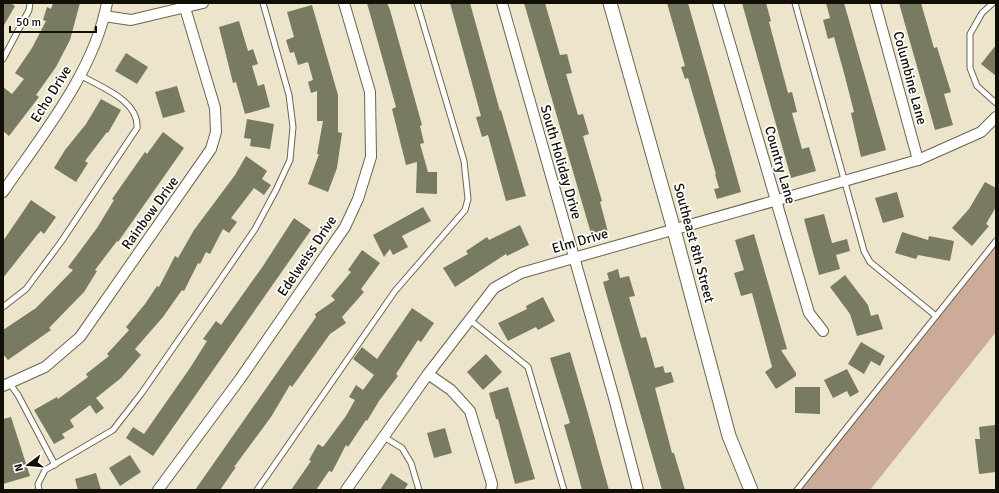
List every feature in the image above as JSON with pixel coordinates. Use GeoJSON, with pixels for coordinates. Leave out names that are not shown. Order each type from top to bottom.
{"type":"FeatureCollection","features":[{"type":"Feature","properties":{"kind":"street","name":"Echo Drive"},"geometry":{"type":"LineString","coordinates":[[3,192],[52,121],[80,75],[90,56],[107,3]]}},
{"type":"Feature","properties":{"kind":"street"},"geometry":{"type":"LineString","coordinates":[[104,16],[132,20],[203,3]]}},
{"type":"Feature","properties":{"kind":"street","name":"Edelweiss Drive"},"geometry":{"type":"LineString","coordinates":[[158,490],[240,379],[345,227],[358,199],[371,157],[370,92],[344,3]]}},
{"type":"Feature","properties":{"kind":"street","name":"South Holiday Drive"},"geometry":{"type":"LineString","coordinates":[[502,3],[638,490]]}},
{"type":"Feature","properties":{"kind":"street","name":"Southeast 8th Street"},"geometry":{"type":"LineString","coordinates":[[610,3],[674,230],[729,436],[751,490]]}},
{"type":"Feature","properties":{"kind":"street","name":"Country Lane"},"geometry":{"type":"LineString","coordinates":[[718,3],[776,200],[791,257],[809,313],[823,330]]}},
{"type":"Feature","properties":{"kind":"street","name":"Columbine Lane"},"geometry":{"type":"LineString","coordinates":[[875,3],[918,160]]}},
{"type":"Feature","properties":{"kind":"street","name":"Rainbow Drive"},"geometry":{"type":"LineString","coordinates":[[6,385],[45,367],[80,337],[212,149],[216,132],[215,108],[185,8]]}},
{"type":"Feature","properties":{"kind":"street","name":"Elm Drive"},"geometry":{"type":"LineString","coordinates":[[346,490],[428,374],[494,288],[521,273],[918,160],[981,132],[996,117]]}},
{"type":"Feature","properties":{"kind":"street"},"geometry":{"type":"LineString","coordinates":[[428,374],[451,390],[470,411],[492,484],[491,490]]}},
{"type":"Feature","properties":{"kind":"lane"},"geometry":{"type":"LineString","coordinates":[[3,59],[29,10],[30,3]]}},
{"type":"Feature","properties":{"kind":"lane"},"geometry":{"type":"LineString","coordinates":[[40,490],[38,484],[45,470],[113,430],[141,394],[255,229],[290,160],[293,127],[289,95],[263,3]]}},
{"type":"Feature","properties":{"kind":"lane"},"geometry":{"type":"LineString","coordinates":[[257,490],[395,291],[465,210],[468,198],[464,161],[417,3]]}},
{"type":"Feature","properties":{"kind":"lane"},"geometry":{"type":"LineString","coordinates":[[795,3],[864,250],[870,262],[936,316]]}},
{"type":"Feature","properties":{"kind":"lane"},"geometry":{"type":"LineString","coordinates":[[993,3],[982,14],[970,34],[970,68],[977,86],[996,103]]}},
{"type":"Feature","properties":{"kind":"lane"},"geometry":{"type":"LineString","coordinates":[[3,307],[26,289],[35,277],[61,242],[137,128],[138,119],[134,111],[126,102],[80,75]]}},
{"type":"Feature","properties":{"kind":"lane"},"geometry":{"type":"LineString","coordinates":[[798,490],[996,240]]}},
{"type":"Feature","properties":{"kind":"lane"},"geometry":{"type":"LineString","coordinates":[[470,320],[528,367],[564,490]]}},
{"type":"Feature","properties":{"kind":"lane"},"geometry":{"type":"LineString","coordinates":[[6,385],[18,395],[55,465]]}},
{"type":"Feature","properties":{"kind":"lane"},"geometry":{"type":"LineString","coordinates":[[384,437],[402,448],[411,463],[419,490]]}},
{"type":"Feature","properties":{"kind":"shaded area"},"geometry":{"type":"Polygon","coordinates":[[[996,241],[996,332],[870,490],[793,490],[996,241]]]}},
{"type":"Feature","properties":{"kind":"building"},"geometry":{"type":"Polygon","coordinates":[[[3,3],[10,3],[15,6],[3,27],[3,3]]]}},
{"type":"Feature","properties":{"kind":"building"},"geometry":{"type":"Polygon","coordinates":[[[53,3],[80,3],[70,40],[56,67],[36,95],[39,97],[9,136],[3,131],[3,87],[12,94],[24,79],[15,73],[32,48],[46,21],[43,20],[47,7],[51,9],[53,3]]]}},
{"type":"Feature","properties":{"kind":"building"},"geometry":{"type":"Polygon","coordinates":[[[367,3],[387,3],[390,10],[422,125],[420,126],[424,143],[420,144],[428,172],[437,172],[437,194],[416,193],[417,162],[406,165],[392,109],[396,107],[367,3]]]}},
{"type":"Feature","properties":{"kind":"building"},"geometry":{"type":"Polygon","coordinates":[[[450,3],[470,3],[500,111],[501,110],[526,196],[506,201],[488,135],[482,137],[476,117],[481,116],[450,3]]]}},
{"type":"Feature","properties":{"kind":"building"},"geometry":{"type":"Polygon","coordinates":[[[524,3],[545,3],[560,55],[567,54],[572,73],[566,74],[578,115],[583,114],[589,134],[583,136],[602,201],[600,202],[608,232],[592,237],[524,3]]]}},
{"type":"Feature","properties":{"kind":"building"},"geometry":{"type":"Polygon","coordinates":[[[667,3],[688,3],[741,192],[717,199],[714,189],[719,188],[716,174],[688,78],[685,79],[681,67],[685,66],[667,3]]]}},
{"type":"Feature","properties":{"kind":"building"},"geometry":{"type":"Polygon","coordinates":[[[742,3],[766,3],[771,21],[769,22],[788,93],[792,92],[797,112],[792,113],[802,149],[809,147],[816,171],[791,178],[742,3]]]}},
{"type":"Feature","properties":{"kind":"building"},"geometry":{"type":"Polygon","coordinates":[[[826,3],[844,3],[886,150],[861,157],[851,113],[854,112],[844,73],[834,37],[828,39],[823,20],[830,18],[826,3]]]}},
{"type":"Feature","properties":{"kind":"building"},"geometry":{"type":"Polygon","coordinates":[[[899,3],[921,3],[934,48],[937,47],[951,92],[944,94],[953,125],[935,130],[899,3]]]}},
{"type":"Feature","properties":{"kind":"building"},"geometry":{"type":"Polygon","coordinates":[[[312,5],[338,95],[338,132],[342,133],[337,168],[328,192],[308,184],[319,154],[317,154],[323,121],[317,121],[317,91],[311,93],[308,82],[313,80],[308,62],[298,65],[294,52],[290,53],[286,40],[294,37],[287,12],[312,5]]]}},
{"type":"Feature","properties":{"kind":"building"},"geometry":{"type":"Polygon","coordinates":[[[239,21],[248,51],[253,49],[258,64],[252,66],[258,86],[264,84],[270,107],[245,114],[236,82],[233,83],[219,27],[239,21]]]}},
{"type":"Feature","properties":{"kind":"building"},"geometry":{"type":"Polygon","coordinates":[[[996,45],[996,76],[981,64],[996,45]]]}},
{"type":"Feature","properties":{"kind":"building"},"geometry":{"type":"Polygon","coordinates":[[[126,53],[148,67],[137,84],[115,71],[126,53]]]}},
{"type":"Feature","properties":{"kind":"building"},"geometry":{"type":"Polygon","coordinates":[[[177,86],[185,112],[163,118],[155,92],[177,86]]]}},
{"type":"Feature","properties":{"kind":"building"},"geometry":{"type":"Polygon","coordinates":[[[101,99],[121,110],[108,133],[107,132],[85,161],[88,163],[76,182],[54,168],[65,150],[86,124],[101,99]]]}},
{"type":"Feature","properties":{"kind":"building"},"geometry":{"type":"Polygon","coordinates":[[[247,119],[274,124],[270,149],[250,146],[251,139],[244,138],[247,119]]]}},
{"type":"Feature","properties":{"kind":"building"},"geometry":{"type":"Polygon","coordinates":[[[163,132],[184,148],[118,242],[117,241],[95,270],[97,271],[84,292],[49,328],[51,330],[8,360],[3,354],[3,330],[36,308],[73,270],[68,267],[97,228],[114,200],[112,199],[145,152],[147,154],[163,132]]]}},
{"type":"Feature","properties":{"kind":"building"},"geometry":{"type":"Polygon","coordinates":[[[246,156],[267,171],[262,179],[271,185],[264,195],[254,188],[231,218],[237,222],[229,233],[223,229],[210,254],[206,252],[200,264],[198,263],[184,291],[182,290],[163,317],[135,349],[141,355],[121,378],[96,398],[104,408],[96,414],[90,405],[70,420],[74,427],[62,434],[65,438],[54,444],[34,410],[57,397],[58,399],[88,377],[86,374],[109,356],[107,354],[129,330],[126,327],[145,304],[157,286],[159,287],[175,256],[178,258],[194,230],[235,175],[246,156]]]}},
{"type":"Feature","properties":{"kind":"building"},"geometry":{"type":"Polygon","coordinates":[[[985,182],[996,188],[996,207],[986,224],[989,226],[972,246],[952,228],[969,209],[985,182]]]}},
{"type":"Feature","properties":{"kind":"building"},"geometry":{"type":"Polygon","coordinates":[[[897,192],[904,217],[883,223],[875,198],[897,192]]]}},
{"type":"Feature","properties":{"kind":"building"},"geometry":{"type":"Polygon","coordinates":[[[31,200],[56,217],[44,234],[41,231],[37,235],[3,278],[3,241],[31,200]]]}},
{"type":"Feature","properties":{"kind":"building"},"geometry":{"type":"Polygon","coordinates":[[[423,207],[431,221],[402,236],[408,247],[393,255],[390,249],[384,257],[373,235],[423,207]]]}},
{"type":"Feature","properties":{"kind":"building"},"geometry":{"type":"Polygon","coordinates":[[[824,214],[832,243],[847,239],[850,251],[836,255],[840,269],[819,275],[804,219],[824,214]]]}},
{"type":"Feature","properties":{"kind":"building"},"geometry":{"type":"Polygon","coordinates":[[[294,218],[311,230],[153,456],[126,438],[133,427],[144,434],[207,341],[203,339],[216,321],[221,325],[263,266],[294,218]]]}},
{"type":"Feature","properties":{"kind":"building"},"geometry":{"type":"Polygon","coordinates":[[[520,225],[529,245],[507,256],[506,254],[455,287],[443,268],[468,254],[466,251],[487,237],[489,240],[520,225]]]}},
{"type":"Feature","properties":{"kind":"building"},"geometry":{"type":"Polygon","coordinates":[[[902,232],[928,240],[929,236],[954,241],[950,261],[918,255],[916,259],[895,253],[902,232]]]}},
{"type":"Feature","properties":{"kind":"building"},"geometry":{"type":"Polygon","coordinates":[[[754,234],[787,349],[781,350],[796,373],[796,376],[776,389],[765,372],[772,367],[752,293],[741,296],[734,273],[744,270],[735,240],[754,234]]]}},
{"type":"Feature","properties":{"kind":"building"},"geometry":{"type":"Polygon","coordinates":[[[362,250],[380,263],[361,289],[364,292],[342,317],[346,323],[330,334],[292,387],[290,385],[271,417],[234,467],[236,467],[220,490],[195,490],[316,317],[315,314],[335,300],[331,296],[351,272],[348,270],[362,250]]]}},
{"type":"Feature","properties":{"kind":"building"},"geometry":{"type":"Polygon","coordinates":[[[618,269],[620,278],[629,276],[635,296],[629,297],[641,338],[646,337],[655,368],[663,366],[665,373],[671,372],[674,382],[655,388],[672,453],[674,453],[685,490],[662,490],[603,282],[609,280],[607,273],[618,269]]]}},
{"type":"Feature","properties":{"kind":"building"},"geometry":{"type":"Polygon","coordinates":[[[845,275],[868,305],[871,316],[878,314],[883,329],[857,336],[850,314],[830,287],[845,275]]]}},
{"type":"Feature","properties":{"kind":"building"},"geometry":{"type":"Polygon","coordinates":[[[543,297],[555,321],[538,330],[536,327],[508,341],[498,323],[527,309],[526,306],[543,297]]]}},
{"type":"Feature","properties":{"kind":"building"},"geometry":{"type":"Polygon","coordinates":[[[412,308],[434,323],[421,342],[418,340],[396,374],[398,376],[348,447],[346,445],[332,472],[329,471],[316,490],[291,490],[311,461],[309,460],[318,444],[323,447],[346,416],[355,400],[349,397],[356,385],[363,390],[374,375],[353,359],[362,347],[377,359],[412,308]]]}},
{"type":"Feature","properties":{"kind":"building"},"geometry":{"type":"Polygon","coordinates":[[[861,342],[885,356],[880,366],[871,361],[864,374],[848,364],[861,342]]]}},
{"type":"Feature","properties":{"kind":"building"},"geometry":{"type":"Polygon","coordinates":[[[570,352],[609,490],[582,490],[564,425],[570,423],[550,358],[570,352]]]}},
{"type":"Feature","properties":{"kind":"building"},"geometry":{"type":"Polygon","coordinates":[[[486,354],[502,372],[483,390],[467,372],[486,354]]]}},
{"type":"Feature","properties":{"kind":"building"},"geometry":{"type":"Polygon","coordinates":[[[847,369],[859,392],[850,397],[847,391],[833,398],[824,380],[847,369]]]}},
{"type":"Feature","properties":{"kind":"building"},"geometry":{"type":"Polygon","coordinates":[[[508,387],[535,479],[515,484],[498,419],[496,419],[489,393],[508,387]]]}},
{"type":"Feature","properties":{"kind":"building"},"geometry":{"type":"Polygon","coordinates":[[[795,387],[820,387],[820,414],[795,413],[795,387]]]}},
{"type":"Feature","properties":{"kind":"building"},"geometry":{"type":"Polygon","coordinates":[[[11,417],[30,476],[3,484],[3,419],[11,417]]]}},
{"type":"Feature","properties":{"kind":"building"},"geometry":{"type":"Polygon","coordinates":[[[995,425],[996,472],[979,474],[975,439],[980,439],[979,427],[995,425]]]}},
{"type":"Feature","properties":{"kind":"building"},"geometry":{"type":"Polygon","coordinates":[[[445,428],[452,453],[434,458],[427,433],[445,428]]]}},
{"type":"Feature","properties":{"kind":"building"},"geometry":{"type":"Polygon","coordinates":[[[130,455],[141,472],[120,486],[109,468],[130,455]]]}},
{"type":"Feature","properties":{"kind":"building"},"geometry":{"type":"Polygon","coordinates":[[[96,473],[101,490],[78,490],[75,479],[96,473]]]}},
{"type":"Feature","properties":{"kind":"building"},"geometry":{"type":"Polygon","coordinates":[[[391,473],[408,484],[404,490],[380,490],[391,473]]]}}]}
